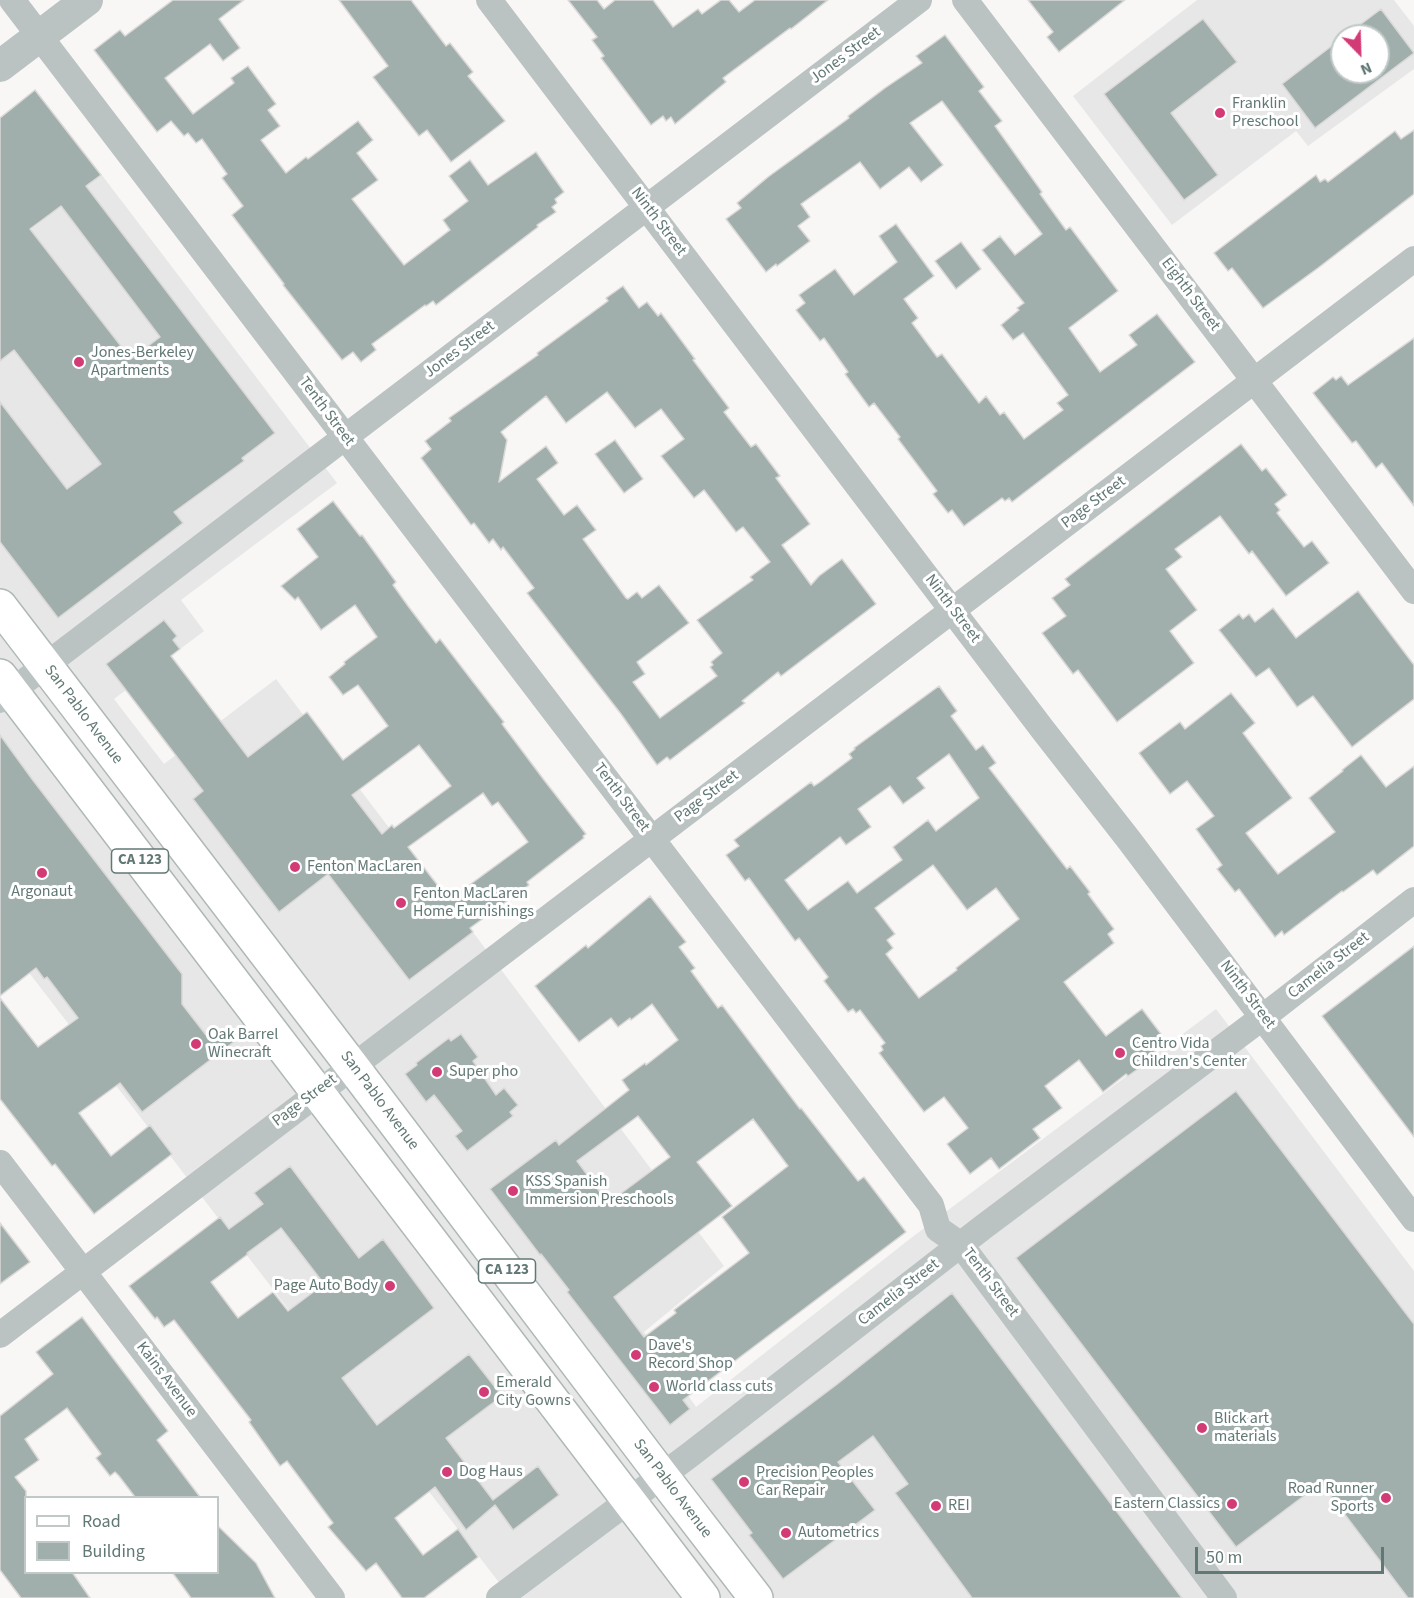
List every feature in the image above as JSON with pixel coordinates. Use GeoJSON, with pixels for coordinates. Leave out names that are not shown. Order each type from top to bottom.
{"type":"FeatureCollection","features":[{"type":"Feature","properties":{"kind":"main road","name":"San Pablo Avenue"},"geometry":{"type":"LineString","coordinates":[[0,606],[756,1598]]}},
{"type":"Feature","properties":{"kind":"main road","name":"CA 123"},"geometry":{"type":"LineString","coordinates":[[4,689],[318,1092],[703,1598]]}},
{"type":"Feature","properties":{"kind":"street","name":"Tenth Street"},"geometry":{"type":"LineString","coordinates":[[12,0],[931,1205],[939,1229],[961,1245],[1224,1598]]}},
{"type":"Feature","properties":{"kind":"street"},"geometry":{"type":"LineString","coordinates":[[0,66],[87,0]]}},
{"type":"Feature","properties":{"kind":"street","name":"Ninth Street"},"geometry":{"type":"LineString","coordinates":[[489,0],[1263,1017],[1414,1219]]}},
{"type":"Feature","properties":{"kind":"street","name":"Jones Street"},"geometry":{"type":"LineString","coordinates":[[4,689],[45,665],[920,0]]}},
{"type":"Feature","properties":{"kind":"street","name":"Eighth Street"},"geometry":{"type":"LineString","coordinates":[[965,0],[1414,591]]}},
{"type":"Feature","properties":{"kind":"street","name":"Page Street"},"geometry":{"type":"LineString","coordinates":[[0,1335],[1414,259]]}},
{"type":"Feature","properties":{"kind":"street","name":"Camelia Street"},"geometry":{"type":"LineString","coordinates":[[499,1598],[662,1476],[1414,900]]}},
{"type":"Feature","properties":{"kind":"street","name":"Kains Avenue"},"geometry":{"type":"LineString","coordinates":[[0,1163],[332,1598]]}},
{"type":"Feature","properties":{"kind":"shaded area","name":"Franklin Preschool"},"geometry":{"type":"Polygon","coordinates":[[[1197,0],[1394,0],[1414,26],[1414,69],[1308,146],[1296,131],[1172,225],[1073,96],[1197,0]]]}},
{"type":"Feature","properties":{"kind":"shaded area"},"geometry":{"type":"Polygon","coordinates":[[[101,174],[337,483],[181,600],[204,631],[114,699],[164,764],[276,679],[466,929],[469,927],[724,1266],[644,1332],[696,1407],[911,1238],[1216,1009],[1414,1271],[1414,1598],[511,1598],[0,935],[0,254],[101,174]]]}},
{"type":"Feature","properties":{"kind":"building"},"geometry":{"type":"Polygon","coordinates":[[[173,0],[244,0],[219,19],[240,48],[223,61],[210,44],[165,78],[193,114],[234,83],[231,78],[248,66],[276,104],[268,110],[280,126],[261,140],[286,173],[358,121],[373,140],[357,153],[378,180],[352,199],[404,265],[450,230],[443,220],[468,201],[449,176],[470,160],[488,185],[536,152],[564,192],[555,199],[557,203],[552,207],[556,212],[436,305],[433,301],[425,305],[372,344],[376,350],[361,362],[353,352],[342,360],[232,215],[243,206],[222,178],[227,174],[202,139],[196,143],[188,133],[184,136],[171,121],[157,132],[94,50],[120,30],[125,36],[173,0]]]}},
{"type":"Feature","properties":{"kind":"building"},"geometry":{"type":"Polygon","coordinates":[[[339,0],[411,0],[446,46],[450,43],[473,72],[468,76],[505,121],[451,162],[427,130],[419,136],[373,77],[388,66],[339,0]]]}},
{"type":"Feature","properties":{"kind":"building"},"geometry":{"type":"Polygon","coordinates":[[[568,0],[597,0],[604,9],[615,0],[653,0],[673,27],[698,9],[702,14],[721,0],[729,0],[739,12],[755,0],[828,0],[723,78],[726,82],[675,124],[671,117],[666,121],[663,116],[651,125],[601,58],[604,56],[592,40],[597,37],[568,0]]]}},
{"type":"Feature","properties":{"kind":"building"},"geometry":{"type":"Polygon","coordinates":[[[1028,0],[1125,0],[1059,52],[1047,37],[1053,32],[1028,0]]]}},
{"type":"Feature","properties":{"kind":"building"},"geometry":{"type":"Polygon","coordinates":[[[1381,9],[1414,53],[1390,71],[1390,24],[1361,24],[1381,9]]]}},
{"type":"Feature","properties":{"kind":"building"},"geometry":{"type":"Polygon","coordinates":[[[1203,19],[1237,62],[1171,113],[1218,175],[1184,200],[1104,94],[1203,19]]]}},
{"type":"Feature","properties":{"kind":"building"},"geometry":{"type":"Polygon","coordinates":[[[945,35],[984,87],[979,91],[1002,121],[995,126],[1042,192],[1040,194],[1066,230],[1070,227],[1118,291],[1069,328],[1100,372],[1137,345],[1129,335],[1157,314],[1195,362],[1012,502],[1009,498],[1005,501],[1002,498],[964,526],[952,510],[948,513],[933,494],[937,491],[898,439],[900,437],[874,403],[869,407],[845,374],[848,372],[824,338],[820,341],[796,310],[805,303],[799,295],[835,269],[854,295],[897,262],[879,236],[896,224],[934,276],[904,299],[918,318],[912,323],[937,357],[942,354],[979,403],[986,396],[1000,415],[1004,412],[1024,439],[1063,410],[1057,403],[1068,395],[1023,333],[1013,340],[1001,325],[1024,303],[982,250],[1000,236],[1015,255],[1042,234],[942,101],[910,123],[943,165],[921,182],[909,167],[880,189],[860,162],[801,204],[810,217],[798,226],[810,241],[777,266],[776,264],[766,272],[726,219],[741,208],[737,203],[768,177],[849,118],[848,116],[885,88],[922,63],[916,56],[945,35]]]}},
{"type":"Feature","properties":{"kind":"building"},"geometry":{"type":"Polygon","coordinates":[[[1330,47],[1330,84],[1373,84],[1315,128],[1282,84],[1330,47]]]}},
{"type":"Feature","properties":{"kind":"building"},"geometry":{"type":"Polygon","coordinates":[[[35,90],[101,175],[86,186],[275,433],[242,458],[244,461],[174,512],[183,523],[58,618],[0,542],[0,402],[67,489],[101,464],[14,350],[0,361],[0,118],[35,90]],[[61,206],[30,229],[131,359],[160,337],[61,206]]]}},
{"type":"Feature","properties":{"kind":"building"},"geometry":{"type":"Polygon","coordinates":[[[1414,130],[1414,194],[1263,308],[1232,268],[1228,271],[1214,253],[1316,175],[1320,182],[1325,179],[1328,182],[1395,131],[1401,139],[1414,130]]]}},
{"type":"Feature","properties":{"kind":"building"},"geometry":{"type":"Polygon","coordinates":[[[961,242],[981,269],[956,289],[935,261],[961,242]]]}},
{"type":"Feature","properties":{"kind":"building"},"geometry":{"type":"Polygon","coordinates":[[[623,286],[639,308],[647,302],[658,316],[661,313],[729,408],[724,412],[751,447],[756,444],[780,476],[776,478],[810,524],[782,545],[811,585],[842,559],[876,604],[781,676],[778,672],[742,701],[745,703],[670,760],[667,757],[657,765],[621,714],[527,593],[534,588],[503,547],[501,550],[493,539],[489,543],[474,523],[471,525],[421,458],[431,449],[425,441],[451,421],[449,418],[538,355],[537,353],[608,301],[606,298],[623,286]],[[607,392],[566,423],[546,396],[501,432],[507,440],[499,482],[546,446],[558,463],[537,479],[564,515],[577,505],[596,530],[583,539],[626,598],[628,599],[637,592],[642,598],[659,585],[689,623],[637,662],[645,674],[633,682],[660,718],[717,676],[710,667],[713,665],[711,662],[722,653],[697,620],[753,580],[750,577],[770,562],[743,527],[736,532],[704,490],[694,498],[661,456],[684,439],[661,409],[635,428],[607,392]]]}},
{"type":"Feature","properties":{"kind":"building"},"geometry":{"type":"Polygon","coordinates":[[[1414,338],[1414,506],[1382,463],[1376,468],[1356,441],[1352,443],[1313,393],[1333,377],[1336,380],[1341,376],[1348,385],[1414,338]]]}},
{"type":"Feature","properties":{"kind":"building"},"geometry":{"type":"Polygon","coordinates":[[[615,440],[643,479],[624,493],[595,454],[615,440]]]}},
{"type":"Feature","properties":{"kind":"building"},"geometry":{"type":"Polygon","coordinates":[[[1241,444],[1262,471],[1266,468],[1287,495],[1275,504],[1280,510],[1277,513],[1304,547],[1312,541],[1329,563],[1286,596],[1252,551],[1249,554],[1220,516],[1175,549],[1182,557],[1166,569],[1197,610],[1170,631],[1194,663],[1117,722],[1078,670],[1073,674],[1042,633],[1066,616],[1052,598],[1070,585],[1065,579],[1241,444]]]}},
{"type":"Feature","properties":{"kind":"building"},"geometry":{"type":"Polygon","coordinates":[[[333,501],[360,536],[362,535],[396,582],[393,585],[436,643],[440,639],[586,834],[584,838],[527,882],[529,885],[470,928],[473,932],[409,980],[328,874],[279,912],[193,799],[203,791],[106,664],[164,620],[177,636],[173,640],[180,649],[171,656],[248,757],[307,712],[343,760],[388,726],[358,685],[343,695],[329,677],[345,664],[344,662],[377,637],[355,605],[321,630],[298,597],[295,600],[281,586],[318,557],[297,529],[333,501]],[[419,745],[352,795],[382,834],[392,825],[394,828],[451,786],[419,745]],[[483,793],[408,847],[449,900],[528,842],[498,802],[492,806],[483,793]]]}},
{"type":"Feature","properties":{"kind":"building"},"geometry":{"type":"Polygon","coordinates":[[[1358,591],[1414,665],[1414,699],[1352,747],[1313,696],[1297,707],[1269,668],[1256,677],[1219,630],[1239,614],[1243,619],[1249,614],[1255,622],[1273,608],[1296,638],[1358,591]]]}},
{"type":"Feature","properties":{"kind":"building"},"geometry":{"type":"Polygon","coordinates":[[[939,686],[957,711],[951,716],[976,750],[983,745],[996,763],[989,768],[1067,869],[1070,866],[1114,929],[1108,934],[1114,943],[1064,982],[1106,1036],[1142,1009],[1167,1042],[1143,1061],[1145,1064],[1128,1076],[1126,1074],[1103,1092],[1079,1060],[1045,1086],[1062,1108],[1033,1129],[1040,1138],[999,1169],[991,1158],[970,1174],[947,1144],[968,1128],[944,1097],[924,1112],[879,1053],[883,1050],[881,1046],[885,1043],[860,1010],[856,1013],[853,1009],[848,1012],[824,981],[828,977],[799,938],[795,941],[749,878],[745,881],[726,855],[739,846],[734,840],[811,782],[814,786],[852,758],[849,754],[939,686]],[[949,754],[917,778],[925,788],[903,804],[890,786],[858,809],[871,827],[846,845],[840,837],[785,880],[808,910],[848,881],[857,893],[902,860],[893,847],[928,820],[936,831],[979,798],[949,754]],[[933,865],[875,908],[895,934],[887,940],[893,948],[886,954],[919,998],[1019,919],[996,888],[967,910],[933,865]]]}},
{"type":"Feature","properties":{"kind":"building"},"geometry":{"type":"Polygon","coordinates":[[[1231,693],[1255,723],[1243,733],[1292,798],[1246,833],[1278,874],[1335,832],[1309,798],[1342,770],[1361,755],[1386,787],[1414,766],[1414,846],[1377,875],[1373,870],[1284,935],[1282,931],[1275,937],[1239,889],[1235,892],[1217,869],[1222,865],[1196,829],[1214,816],[1187,781],[1170,794],[1139,753],[1180,722],[1185,729],[1231,693]]]}},
{"type":"Feature","properties":{"kind":"building"},"geometry":{"type":"Polygon","coordinates":[[[0,735],[182,974],[182,1004],[206,1035],[235,1041],[142,1112],[120,1083],[79,1113],[111,1156],[150,1125],[172,1154],[94,1214],[55,1164],[52,1166],[0,1099],[0,998],[38,1047],[78,1018],[47,977],[44,979],[36,968],[0,996],[0,735]]]}},
{"type":"Feature","properties":{"kind":"building"},"geometry":{"type":"Polygon","coordinates":[[[650,896],[686,942],[679,947],[695,968],[691,971],[718,1008],[722,1005],[800,1109],[858,1181],[864,1177],[906,1232],[683,1400],[690,1409],[670,1425],[490,1189],[556,1140],[559,1145],[629,1090],[622,1080],[678,1040],[652,1004],[618,1027],[611,1018],[579,1042],[535,986],[586,945],[588,948],[650,896]],[[638,1116],[577,1161],[608,1203],[670,1157],[638,1116]],[[753,1119],[697,1162],[732,1206],[614,1297],[644,1337],[676,1313],[674,1310],[749,1253],[722,1217],[788,1166],[753,1119]]]}},
{"type":"Feature","properties":{"kind":"building"},"geometry":{"type":"Polygon","coordinates":[[[1414,946],[1414,1137],[1322,1016],[1414,946]]]}},
{"type":"Feature","properties":{"kind":"building"},"geometry":{"type":"Polygon","coordinates":[[[461,1034],[478,1057],[473,1061],[496,1095],[504,1088],[518,1105],[510,1112],[513,1116],[467,1151],[455,1136],[462,1131],[434,1095],[426,1102],[405,1074],[449,1038],[451,1041],[461,1034]]]}},
{"type":"Feature","properties":{"kind":"building"},"geometry":{"type":"Polygon","coordinates":[[[1236,1091],[1414,1324],[1414,1598],[1408,1598],[1321,1483],[1236,1547],[1016,1258],[1236,1091]]]}},
{"type":"Feature","properties":{"kind":"building"},"geometry":{"type":"Polygon","coordinates":[[[290,1166],[359,1258],[383,1239],[434,1308],[342,1378],[377,1425],[469,1354],[502,1396],[446,1438],[493,1500],[538,1466],[559,1495],[513,1530],[495,1505],[466,1530],[435,1487],[395,1518],[423,1555],[458,1529],[478,1557],[424,1598],[402,1598],[376,1563],[366,1571],[328,1527],[333,1523],[287,1461],[280,1466],[249,1422],[251,1420],[174,1320],[164,1327],[129,1286],[220,1217],[229,1229],[263,1204],[254,1193],[290,1166]],[[281,1228],[211,1282],[238,1318],[273,1292],[288,1311],[324,1284],[281,1228]]]}},
{"type":"Feature","properties":{"kind":"building"},"geometry":{"type":"Polygon","coordinates":[[[0,1223],[30,1262],[0,1284],[0,1223]]]}},
{"type":"Feature","properties":{"kind":"building"},"geometry":{"type":"Polygon","coordinates":[[[952,1293],[1182,1598],[972,1598],[895,1493],[908,1484],[873,1436],[838,1462],[875,1510],[783,1579],[749,1535],[752,1533],[711,1479],[836,1385],[952,1293]]]}},
{"type":"Feature","properties":{"kind":"building"},"geometry":{"type":"Polygon","coordinates":[[[82,1317],[168,1431],[157,1440],[199,1496],[134,1496],[115,1472],[110,1476],[96,1458],[101,1454],[67,1408],[25,1439],[39,1460],[15,1477],[26,1491],[26,1496],[24,1496],[24,1574],[73,1574],[90,1598],[21,1598],[0,1570],[0,1416],[53,1374],[36,1352],[82,1317]]]}},
{"type":"Feature","properties":{"kind":"building"},"geometry":{"type":"Polygon","coordinates":[[[219,1527],[256,1563],[275,1598],[191,1598],[173,1574],[219,1574],[219,1527]]]}},
{"type":"Feature","properties":{"kind":"place","name":"Franklin Preschool"},"geometry":{"type":"Point","coordinates":[1220,113]}},
{"type":"Feature","properties":{"kind":"place","name":"Jones-Berkeley Apartments"},"geometry":{"type":"Point","coordinates":[79,362]}},
{"type":"Feature","properties":{"kind":"place","name":"Fenton MacLaren"},"geometry":{"type":"Point","coordinates":[295,867]}},
{"type":"Feature","properties":{"kind":"place","name":"Argonaut"},"geometry":{"type":"Point","coordinates":[42,873]}},
{"type":"Feature","properties":{"kind":"place","name":"Fenton MacLaren Home Furnishings"},"geometry":{"type":"Point","coordinates":[401,903]}},
{"type":"Feature","properties":{"kind":"place","name":"Oak Barrel Winecraft"},"geometry":{"type":"Point","coordinates":[196,1044]}},
{"type":"Feature","properties":{"kind":"place","name":"Centro Vida Children's Center"},"geometry":{"type":"Point","coordinates":[1120,1053]}},
{"type":"Feature","properties":{"kind":"place","name":"Super pho"},"geometry":{"type":"Point","coordinates":[437,1072]}},
{"type":"Feature","properties":{"kind":"place","name":"KSS Spanish Immersion Preschools"},"geometry":{"type":"Point","coordinates":[513,1191]}},
{"type":"Feature","properties":{"kind":"place","name":"Page Auto Body"},"geometry":{"type":"Point","coordinates":[390,1286]}},
{"type":"Feature","properties":{"kind":"place","name":"Dave's Record Shop"},"geometry":{"type":"Point","coordinates":[636,1355]}},
{"type":"Feature","properties":{"kind":"place","name":"World class cuts"},"geometry":{"type":"Point","coordinates":[654,1387]}},
{"type":"Feature","properties":{"kind":"place","name":"Emerald City Gowns"},"geometry":{"type":"Point","coordinates":[484,1392]}},
{"type":"Feature","properties":{"kind":"place","name":"Blick art materials"},"geometry":{"type":"Point","coordinates":[1202,1428]}},
{"type":"Feature","properties":{"kind":"place","name":"Dog Haus"},"geometry":{"type":"Point","coordinates":[447,1472]}},
{"type":"Feature","properties":{"kind":"place","name":"Precision Peoples Car Repair"},"geometry":{"type":"Point","coordinates":[744,1482]}},
{"type":"Feature","properties":{"kind":"place","name":"Road Runner Sports"},"geometry":{"type":"Point","coordinates":[1386,1498]}},
{"type":"Feature","properties":{"kind":"place","name":"Eastern Classics"},"geometry":{"type":"Point","coordinates":[1232,1504]}},
{"type":"Feature","properties":{"kind":"place","name":"REI"},"geometry":{"type":"Point","coordinates":[936,1506]}},
{"type":"Feature","properties":{"kind":"place","name":"Autometrics"},"geometry":{"type":"Point","coordinates":[786,1533]}}]}
